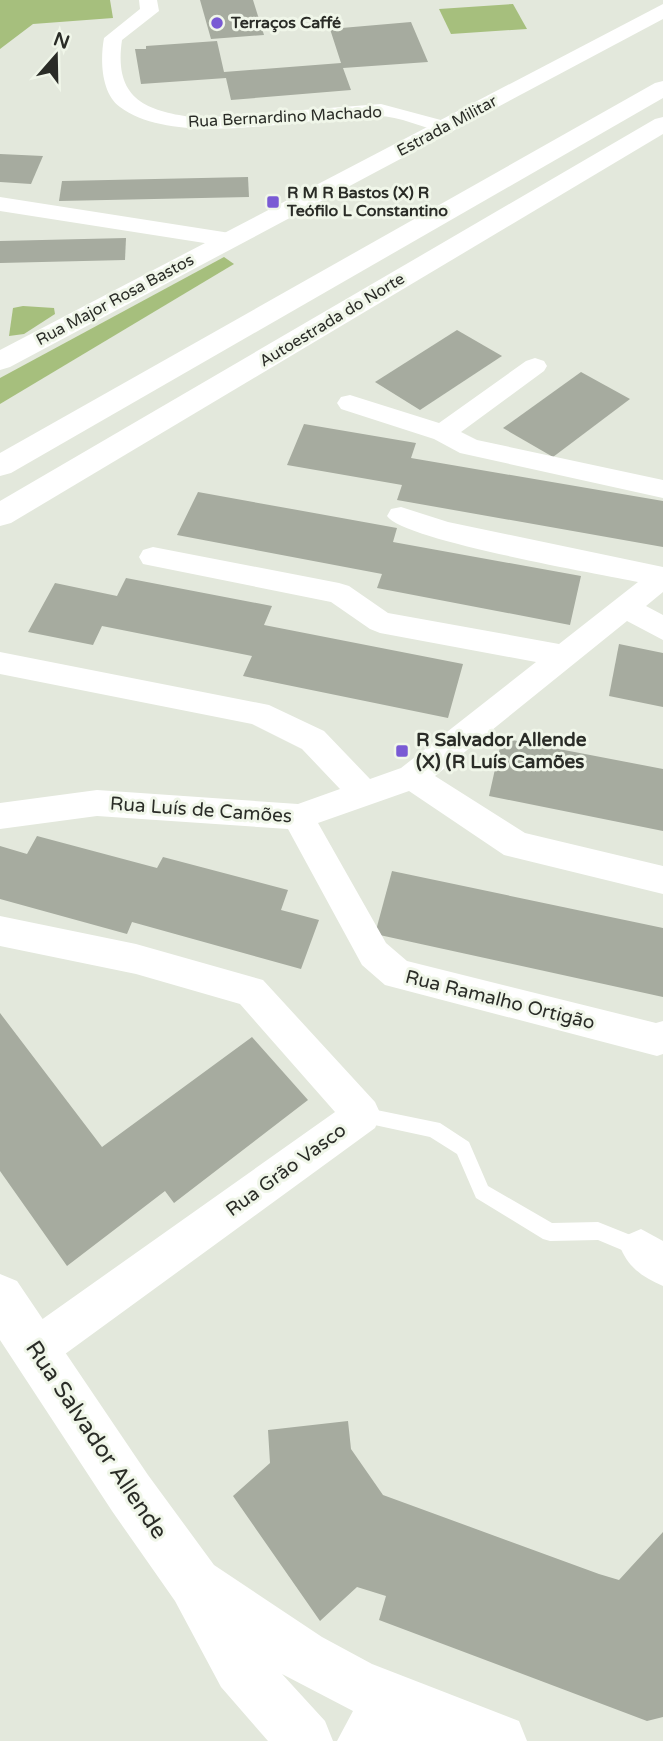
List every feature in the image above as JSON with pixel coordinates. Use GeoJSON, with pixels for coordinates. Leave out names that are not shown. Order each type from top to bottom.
{"type":"FeatureCollection","features":[{"type":"Feature","properties":{"kind":"main road","name":"Estrada Militar"},"geometry":{"type":"LineString","coordinates":[[230,240],[663,10]]}},
{"type":"Feature","properties":{"kind":"main road","name":"Autoestrada do Norte"},"geometry":{"type":"LineString","coordinates":[[0,466],[663,88]]}},
{"type":"Feature","properties":{"kind":"main road","name":"Autoestrada do Norte"},"geometry":{"type":"LineString","coordinates":[[0,515],[663,124]]}},
{"type":"Feature","properties":{"kind":"main road","name":"Rua Major Rosa Bastos"},"geometry":{"type":"LineString","coordinates":[[0,361],[230,240]]}},
{"type":"Feature","properties":{"kind":"main road","name":"Rua Salvador Allende"},"geometry":{"type":"LineString","coordinates":[[0,1298],[123,1483],[194,1581]]}},
{"type":"Feature","properties":{"kind":"main road"},"geometry":{"type":"LineString","coordinates":[[194,1581],[303,1656],[356,1685],[499,1741]]}},
{"type":"Feature","properties":{"kind":"main road"},"geometry":{"type":"LineString","coordinates":[[194,1581],[240,1668],[305,1741]]}},
{"type":"Feature","properties":{"kind":"main road"},"geometry":{"type":"LineString","coordinates":[[365,1741],[368,1734],[386,1720],[404,1714],[425,1713]]}},
{"type":"Feature","properties":{"kind":"street","name":"Rua Bernardino Machado"},"geometry":{"type":"LineString","coordinates":[[148,0],[150,11],[113,37],[111,51],[116,89],[127,103],[166,120],[200,124],[382,110],[445,127]]}},
{"type":"Feature","properties":{"kind":"street"},"geometry":{"type":"LineString","coordinates":[[0,204],[230,240]]}},
{"type":"Feature","properties":{"kind":"street"},"geometry":{"type":"LineString","coordinates":[[443,433],[535,366]]}},
{"type":"Feature","properties":{"kind":"street"},"geometry":{"type":"LineString","coordinates":[[350,403],[443,433],[469,447],[663,489]]}},
{"type":"Feature","properties":{"kind":"street"},"geometry":{"type":"LineString","coordinates":[[401,516],[444,531],[663,577]]}},
{"type":"Feature","properties":{"kind":"street"},"geometry":{"type":"LineString","coordinates":[[153,557],[339,593],[380,622],[563,656]]}},
{"type":"Feature","properties":{"kind":"street","name":"Rua Luís de Camões"},"geometry":{"type":"LineString","coordinates":[[0,816],[97,803],[298,817],[412,777],[663,577]]}},
{"type":"Feature","properties":{"kind":"street"},"geometry":{"type":"LineString","coordinates":[[626,607],[663,629]]}},
{"type":"Feature","properties":{"kind":"street"},"geometry":{"type":"LineString","coordinates":[[0,663],[258,713],[313,740],[364,794]]}},
{"type":"Feature","properties":{"kind":"street"},"geometry":{"type":"LineString","coordinates":[[412,777],[516,845],[663,880]]}},
{"type":"Feature","properties":{"kind":"street","name":"Rua Ramalho Ortigão"},"geometry":{"type":"LineString","coordinates":[[298,817],[374,954],[397,974],[657,1040],[663,1037]]}},
{"type":"Feature","properties":{"kind":"street","name":"Rua Grão Vasco"},"geometry":{"type":"LineString","coordinates":[[0,931],[136,959],[251,990],[362,1115],[35,1350]]}},
{"type":"Feature","properties":{"kind":"lane"},"geometry":{"type":"LineString","coordinates":[[362,1115],[434,1129],[463,1148],[482,1192],[550,1232],[598,1231],[652,1258]]}},
{"type":"Feature","properties":{"kind":"green space"},"geometry":{"type":"Polygon","coordinates":[[[0,0],[110,0],[113,18],[33,24],[0,49],[0,0]]]}},
{"type":"Feature","properties":{"kind":"green space"},"geometry":{"type":"Polygon","coordinates":[[[513,4],[527,29],[451,34],[439,9],[513,4]]]}},
{"type":"Feature","properties":{"kind":"green space"},"geometry":{"type":"Polygon","coordinates":[[[224,257],[234,264],[0,404],[0,378],[224,257]]]}},
{"type":"Feature","properties":{"kind":"green space"},"geometry":{"type":"Polygon","coordinates":[[[13,308],[54,308],[55,314],[24,334],[9,336],[13,308]]]}},
{"type":"Feature","properties":{"kind":"building"},"geometry":{"type":"Polygon","coordinates":[[[200,0],[253,0],[264,35],[211,39],[200,0]]]}},
{"type":"Feature","properties":{"kind":"building"},"geometry":{"type":"Polygon","coordinates":[[[411,22],[428,62],[343,68],[351,90],[231,100],[226,78],[141,84],[135,49],[217,41],[224,72],[341,63],[330,29],[411,22]]]}},
{"type":"Feature","properties":{"kind":"building"},"geometry":{"type":"Polygon","coordinates":[[[0,154],[43,156],[31,184],[0,182],[0,154]]]}},
{"type":"Feature","properties":{"kind":"building"},"geometry":{"type":"Polygon","coordinates":[[[248,177],[249,197],[59,201],[62,181],[248,177]]]}},
{"type":"Feature","properties":{"kind":"building"},"geometry":{"type":"Polygon","coordinates":[[[126,238],[125,260],[0,263],[0,241],[126,238]]]}},
{"type":"Feature","properties":{"kind":"building"},"geometry":{"type":"Polygon","coordinates":[[[457,330],[502,356],[420,410],[375,382],[457,330]]]}},
{"type":"Feature","properties":{"kind":"building"},"geometry":{"type":"Polygon","coordinates":[[[581,372],[630,399],[553,457],[503,428],[581,372]]]}},
{"type":"Feature","properties":{"kind":"building"},"geometry":{"type":"Polygon","coordinates":[[[304,424],[416,443],[411,458],[663,501],[663,547],[397,500],[402,485],[287,465],[304,424]]]}},
{"type":"Feature","properties":{"kind":"building"},"geometry":{"type":"Polygon","coordinates":[[[198,492],[397,528],[393,542],[581,576],[570,625],[377,588],[382,574],[177,535],[198,492]]]}},
{"type":"Feature","properties":{"kind":"building"},"geometry":{"type":"Polygon","coordinates":[[[126,578],[272,606],[264,625],[463,664],[448,718],[243,676],[252,656],[102,626],[93,645],[28,632],[55,583],[117,596],[126,578]]]}},
{"type":"Feature","properties":{"kind":"building"},"geometry":{"type":"Polygon","coordinates":[[[619,644],[663,653],[663,707],[609,696],[619,644]]]}},
{"type":"Feature","properties":{"kind":"building"},"geometry":{"type":"Polygon","coordinates":[[[502,738],[663,769],[663,831],[489,796],[502,738]]]}},
{"type":"Feature","properties":{"kind":"building"},"geometry":{"type":"Polygon","coordinates":[[[37,836],[157,868],[163,857],[288,890],[281,910],[319,920],[301,969],[132,922],[127,934],[0,899],[0,846],[27,854],[37,836]]]}},
{"type":"Feature","properties":{"kind":"building"},"geometry":{"type":"Polygon","coordinates":[[[392,871],[663,928],[663,997],[375,934],[392,871]]]}},
{"type":"Feature","properties":{"kind":"building"},"geometry":{"type":"Polygon","coordinates":[[[0,1013],[102,1147],[252,1037],[308,1100],[174,1203],[165,1191],[67,1266],[0,1171],[0,1013]]]}},
{"type":"Feature","properties":{"kind":"building"},"geometry":{"type":"Polygon","coordinates":[[[348,1421],[351,1449],[383,1495],[599,1574],[619,1580],[663,1532],[663,1717],[647,1721],[379,1620],[386,1596],[357,1587],[320,1621],[233,1496],[270,1463],[268,1430],[348,1421]]]}},
{"type":"Feature","properties":{"kind":"place","name":"Terraços Caffé"},"geometry":{"type":"Point","coordinates":[217,23]}},
{"type":"Feature","properties":{"kind":"place","name":"R M R Bastos (X) R Teófilo L Constantino"},"geometry":{"type":"Point","coordinates":[273,202]}},
{"type":"Feature","properties":{"kind":"place","name":"R Salvador Allende (X) (R Luís Camões"},"geometry":{"type":"Point","coordinates":[402,751]}}]}
